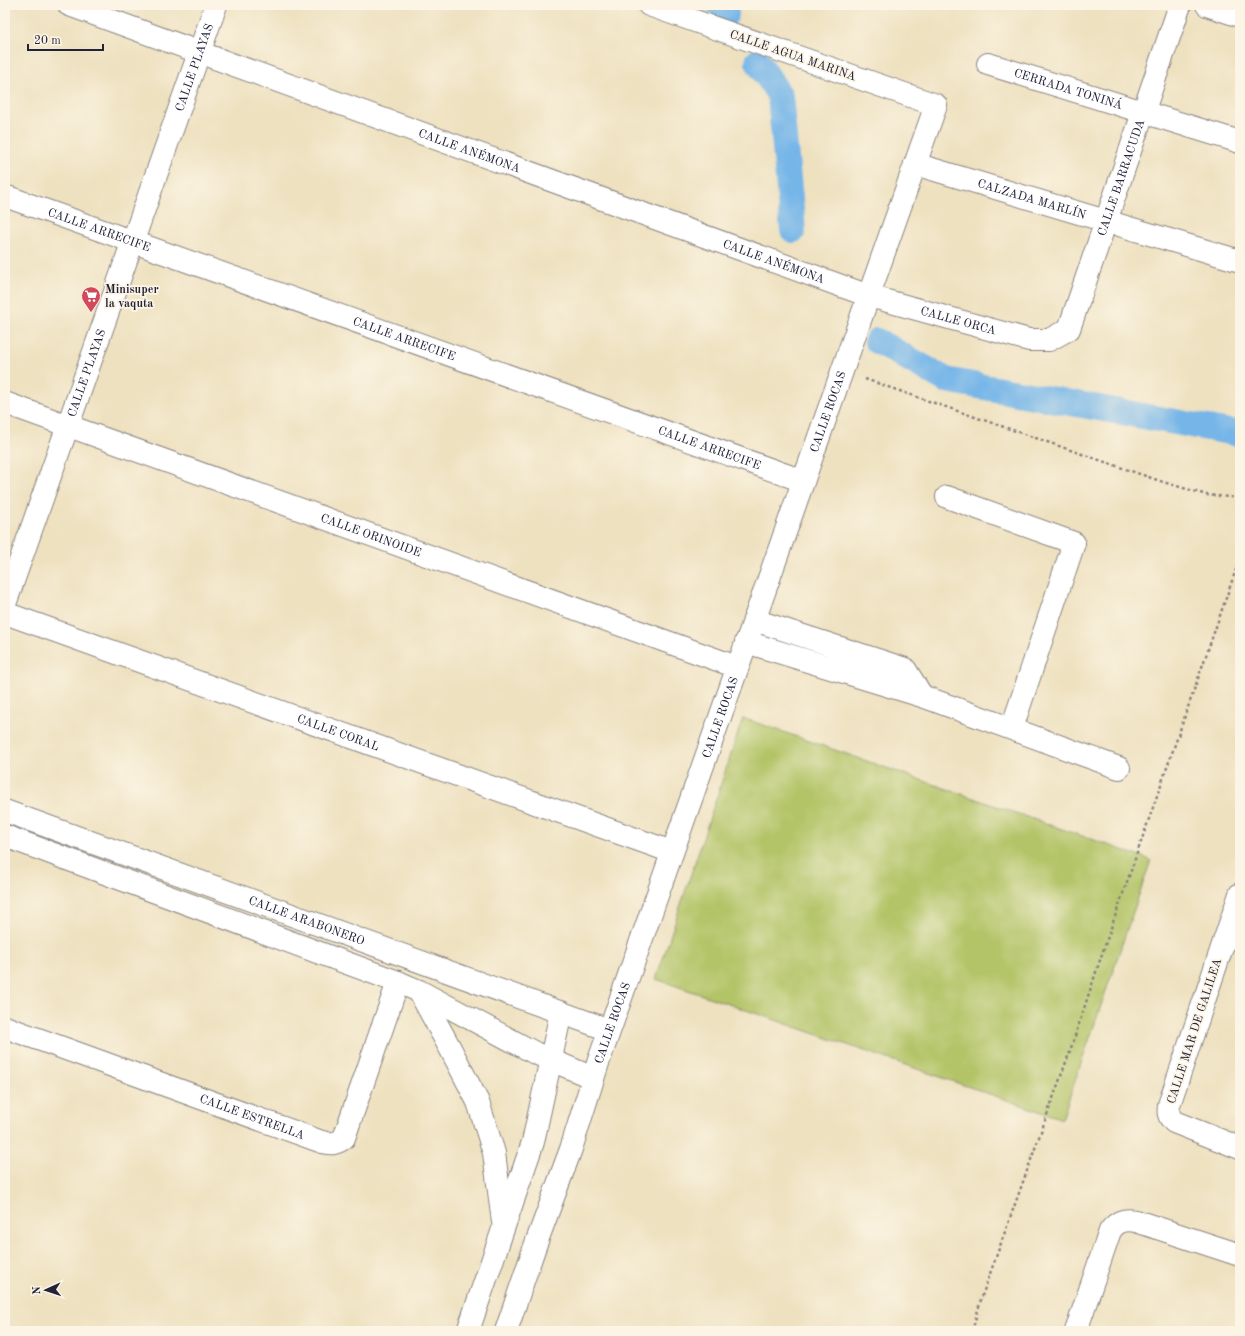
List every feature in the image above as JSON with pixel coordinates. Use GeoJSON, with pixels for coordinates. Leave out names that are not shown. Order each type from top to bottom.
{"type":"FeatureCollection","features":[{"type":"Feature","properties":{"kind":"street","name":"CALLE ANÉMONA"},"geometry":{"type":"LineString","coordinates":[[69,5],[869,296]]}},
{"type":"Feature","properties":{"kind":"street","name":"CALLE PLAYAS"},"geometry":{"type":"LineString","coordinates":[[5,604],[216,5]]}},
{"type":"Feature","properties":{"kind":"street","name":"CALLE AGUA MARINA"},"geometry":{"type":"LineString","coordinates":[[649,5],[936,105]]}},
{"type":"Feature","properties":{"kind":"street","name":"CALLE BARRACUDA"},"geometry":{"type":"LineString","coordinates":[[1049,340],[1069,329],[1180,5]]}},
{"type":"Feature","properties":{"kind":"street"},"geometry":{"type":"LineString","coordinates":[[1207,5],[1240,16]]}},
{"type":"Feature","properties":{"kind":"street","name":"CERRADA TONINÁ"},"geometry":{"type":"LineString","coordinates":[[988,64],[1240,142]]}},
{"type":"Feature","properties":{"kind":"street","name":"CALLE ROCAS"},"geometry":{"type":"LineString","coordinates":[[506,1331],[534,1249],[571,1149],[609,1030],[936,105]]}},
{"type":"Feature","properties":{"kind":"street","name":"CALZADA MARLÍN"},"geometry":{"type":"LineString","coordinates":[[915,164],[1240,261]]}},
{"type":"Feature","properties":{"kind":"street","name":"CALLE ARRECIFE"},"geometry":{"type":"LineString","coordinates":[[5,196],[803,481]]}},
{"type":"Feature","properties":{"kind":"street","name":"CALLE ORCA"},"geometry":{"type":"LineString","coordinates":[[869,296],[1029,340],[1049,340]]}},
{"type":"Feature","properties":{"kind":"street","name":"CALLE ORINOIDE"},"geometry":{"type":"LineString","coordinates":[[5,403],[737,667]]}},
{"type":"Feature","properties":{"kind":"street"},"geometry":{"type":"LineString","coordinates":[[947,497],[1074,543],[1012,728]]}},
{"type":"Feature","properties":{"kind":"street","name":"CALLE CORAL"},"geometry":{"type":"LineString","coordinates":[[5,613],[672,852]]}},
{"type":"Feature","properties":{"kind":"street"},"geometry":{"type":"LineString","coordinates":[[754,620],[905,669],[922,696]]}},
{"type":"Feature","properties":{"kind":"street"},"geometry":{"type":"LineString","coordinates":[[746,642],[922,696],[1119,768]]}},
{"type":"Feature","properties":{"kind":"street","name":"CALLE ARABONERO"},"geometry":{"type":"LineString","coordinates":[[5,811],[609,1030]]}},
{"type":"Feature","properties":{"kind":"street"},"geometry":{"type":"LineString","coordinates":[[5,836],[398,982],[418,991],[535,1053],[593,1078]]}},
{"type":"Feature","properties":{"kind":"street","name":"CALLE MAR DE GALILEA"},"geometry":{"type":"LineString","coordinates":[[1240,894],[1169,1105],[1168,1112],[1170,1118],[1174,1122],[1240,1148]]}},
{"type":"Feature","properties":{"kind":"street","name":"CALLE ESTRELLA"},"geometry":{"type":"LineString","coordinates":[[5,1027],[330,1144],[339,1142],[344,1138],[398,982]]}},
{"type":"Feature","properties":{"kind":"street"},"geometry":{"type":"LineString","coordinates":[[418,991],[478,1102],[494,1153],[504,1227]]}},
{"type":"Feature","properties":{"kind":"street"},"geometry":{"type":"LineString","coordinates":[[468,1331],[533,1142],[561,1012]]}},
{"type":"Feature","properties":{"kind":"street"},"geometry":{"type":"LineString","coordinates":[[1076,1331],[1110,1231],[1114,1225],[1120,1221],[1136,1221],[1240,1255]]}},
{"type":"Feature","properties":{"kind":"path"},"geometry":{"type":"LineString","coordinates":[[842,371],[1163,482],[1207,495],[1240,498]]}},
{"type":"Feature","properties":{"kind":"path"},"geometry":{"type":"LineString","coordinates":[[972,1331],[982,1296],[1070,1051],[1104,948],[1240,558]]}},
{"type":"Feature","properties":{"kind":"green space"},"geometry":{"type":"Polygon","coordinates":[[[743,718],[1151,860],[1062,1119],[656,979],[743,718]]]}},
{"type":"Feature","properties":{"kind":"waterway"},"geometry":{"type":"LineString","coordinates":[[720,5],[726,14]]}},
{"type":"Feature","properties":{"kind":"waterway"},"geometry":{"type":"LineString","coordinates":[[758,62],[780,96],[793,230]]}},
{"type":"Feature","properties":{"kind":"waterway"},"geometry":{"type":"LineString","coordinates":[[877,341],[946,380],[1235,433],[1240,431]]}},
{"type":"Feature","properties":{"kind":"place","name":"Minisuper la vaquta"},"geometry":{"type":"Point","coordinates":[91,313]}}]}
